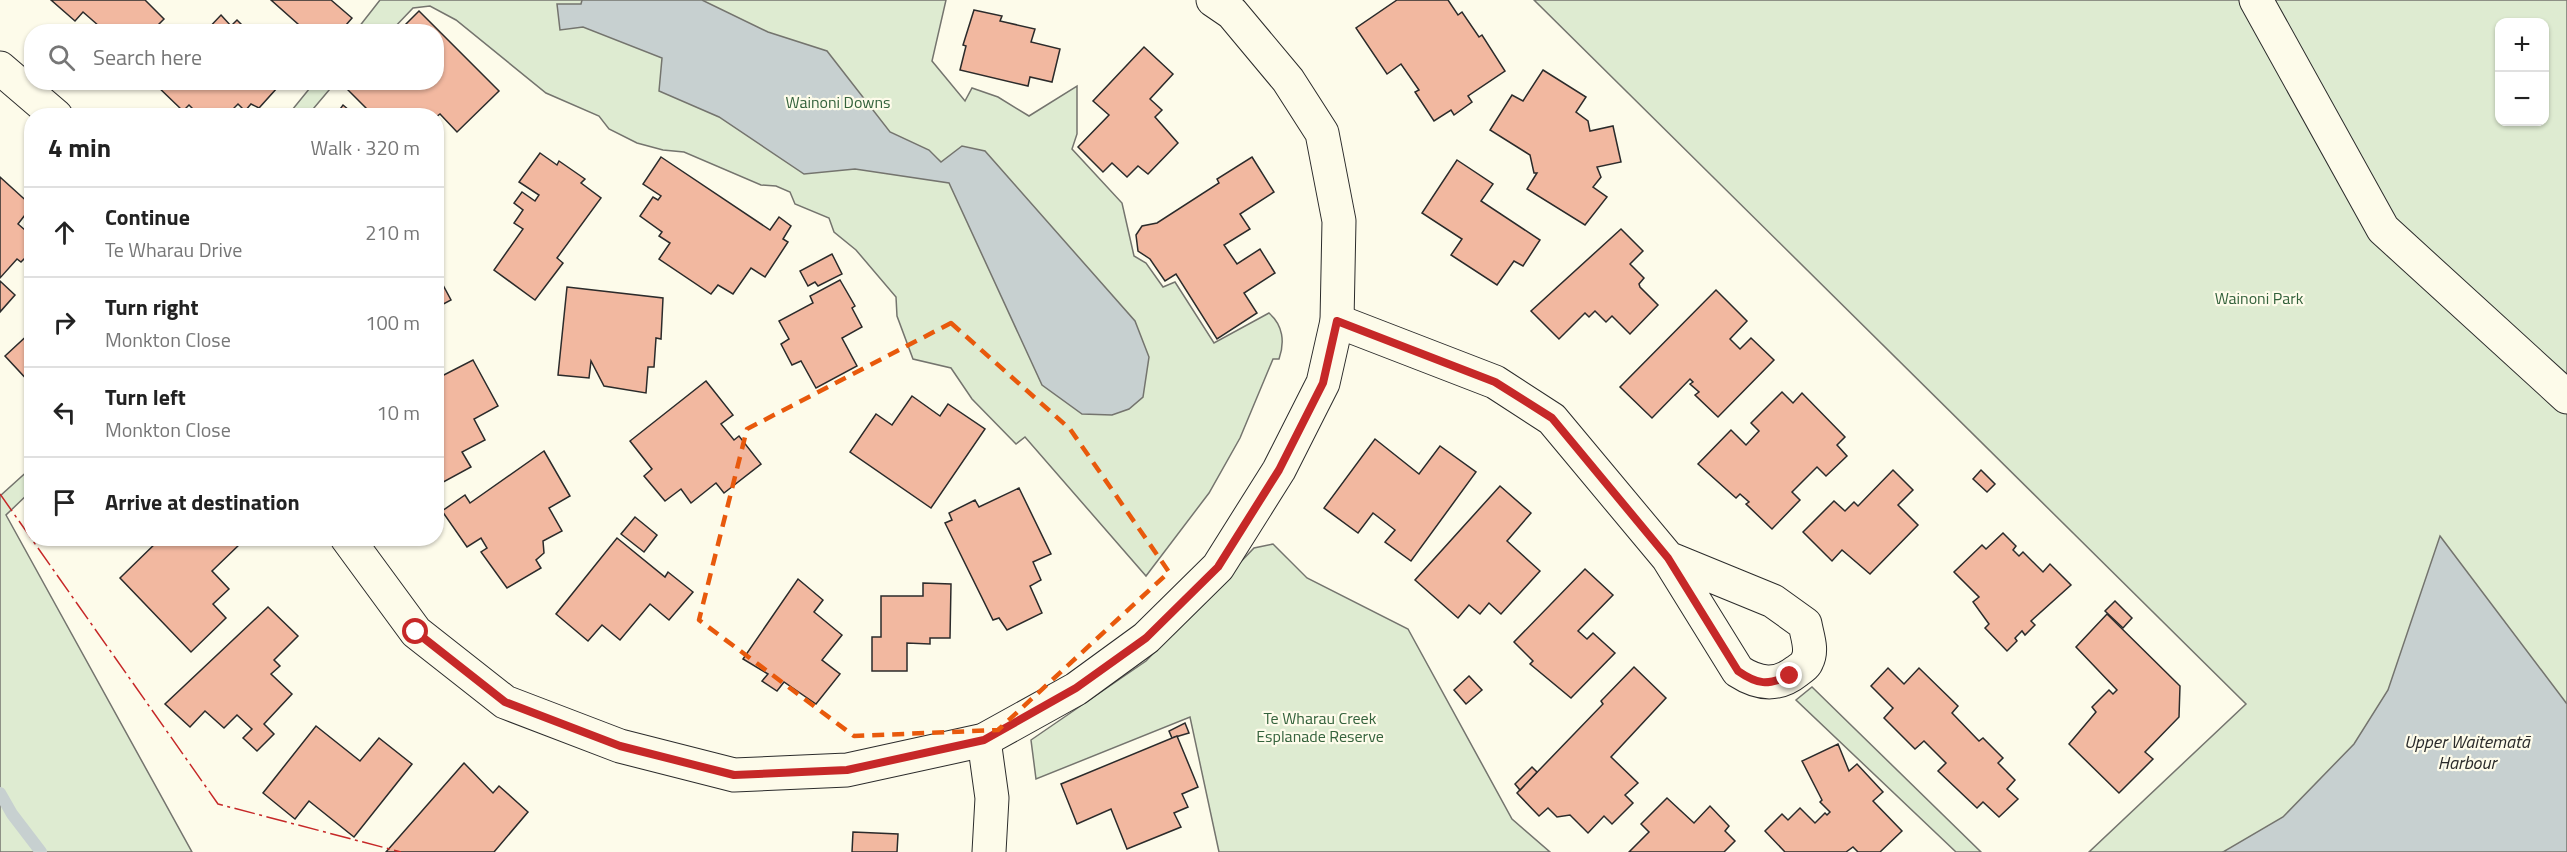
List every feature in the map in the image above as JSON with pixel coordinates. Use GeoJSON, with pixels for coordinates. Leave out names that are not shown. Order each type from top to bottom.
{"type":"FeatureCollection","features":[{"type":"Feature","properties":{"kind":"street"},"geometry":{"type":"LineString","coordinates":[[353,546],[416,632],[505,702],[620,746],[734,775],[847,770],[984,740],[1076,688],[1146,638],[1218,567],[1279,470],[1323,383],[1337,321],[1339,220],[1322,133],[1288,80],[1232,13],[1213,0]]}},
{"type":"Feature","properties":{"kind":"street"},"geometry":{"type":"LineString","coordinates":[[2256,0],[2384,230],[2567,397]]}},
{"type":"Feature","properties":{"kind":"street"},"geometry":{"type":"LineString","coordinates":[[0,68],[24,89]]}},
{"type":"Feature","properties":{"kind":"street"},"geometry":{"type":"LineString","coordinates":[[26,90],[47,108]]}},
{"type":"Feature","properties":{"kind":"street"},"geometry":{"type":"LineString","coordinates":[[1337,321],[1495,382],[1552,418],[1668,558]]}},
{"type":"Feature","properties":{"kind":"street"},"geometry":{"type":"LineString","coordinates":[[984,740],[992,798],[989,852]]}},
{"type":"Feature","properties":{"kind":"highlighted area"},"geometry":{"type":"Polygon","coordinates":[[[951,323],[1070,429],[1169,572],[998,730],[854,736],[699,620],[747,429],[951,323]]]}},
{"type":"Feature","properties":{"kind":"green space","name":"Wainoni Downs"},"geometry":{"type":"Polygon","coordinates":[[[380,0],[946,0],[932,61],[965,101],[972,88],[998,97],[1029,116],[1077,86],[1077,134],[1072,149],[1122,203],[1134,256],[1146,263],[1163,287],[1175,282],[1214,343],[1269,313],[1282,334],[1279,359],[1273,359],[1240,438],[1209,493],[1146,576],[1025,437],[1016,444],[972,399],[951,368],[913,359],[897,316],[896,297],[856,250],[834,232],[829,218],[795,204],[790,192],[776,186],[761,185],[684,152],[663,150],[637,143],[609,129],[599,116],[546,93],[456,20],[430,6],[413,8],[398,24],[361,24],[380,0]]]}},
{"type":"Feature","properties":{"kind":"green space","name":"Wainoni Park"},"geometry":{"type":"Polygon","coordinates":[[[1534,0],[2567,0],[2567,852],[2089,852],[2246,704],[1534,0]]]}},
{"type":"Feature","properties":{"kind":"green space"},"geometry":{"type":"Polygon","coordinates":[[[308,90],[329,90],[314,108],[294,108],[308,90]]]}},
{"type":"Feature","properties":{"kind":"green space"},"geometry":{"type":"Polygon","coordinates":[[[24,474],[24,498],[6,515],[192,852],[0,852],[0,496],[24,474]]]}},
{"type":"Feature","properties":{"kind":"green space","name":"Te Wharau Creek Esplanade Reserve"},"geometry":{"type":"Polygon","coordinates":[[[1273,544],[1307,578],[1408,629],[1512,819],[1550,852],[1219,852],[1190,717],[1036,779],[1031,740],[1146,661],[1254,548],[1273,544]]]}},
{"type":"Feature","properties":{"kind":"green space"},"geometry":{"type":"Polygon","coordinates":[[[1812,687],[1981,852],[1956,852],[1796,700],[1812,687]]]}},
{"type":"Feature","properties":{"kind":"water"},"geometry":{"type":"Polygon","coordinates":[[[582,0],[702,0],[768,32],[827,51],[890,132],[929,150],[941,162],[962,146],[985,151],[1135,321],[1149,357],[1143,397],[1129,409],[1112,415],[1082,414],[1042,385],[949,183],[855,169],[804,174],[719,117],[659,91],[662,58],[583,27],[560,30],[557,4],[581,4],[582,0]]]}},
{"type":"Feature","properties":{"kind":"water","name":"Upper Waitematā Harbour"},"geometry":{"type":"Polygon","coordinates":[[[2440,536],[2567,704],[2567,852],[2223,852],[2283,817],[2354,744],[2388,690],[2440,536]]]}},
{"type":"Feature","properties":{"kind":"building"},"geometry":{"type":"Polygon","coordinates":[[[51,0],[145,0],[164,19],[159,24],[97,24],[83,12],[75,21],[51,0]]]}},
{"type":"Feature","properties":{"kind":"building"},"geometry":{"type":"Polygon","coordinates":[[[271,0],[331,0],[352,18],[347,24],[298,24],[271,0]]]}},
{"type":"Feature","properties":{"kind":"building"},"geometry":{"type":"Polygon","coordinates":[[[1397,0],[1448,0],[1458,15],[1462,12],[1479,37],[1482,35],[1505,71],[1468,96],[1472,102],[1454,115],[1451,110],[1434,121],[1415,92],[1419,90],[1401,64],[1387,74],[1356,28],[1397,0]]]}},
{"type":"Feature","properties":{"kind":"building"},"geometry":{"type":"Polygon","coordinates":[[[974,10],[1002,16],[1000,21],[1035,29],[1031,42],[1060,49],[1052,82],[1030,77],[1028,86],[960,70],[966,46],[963,45],[974,10]]]}},
{"type":"Feature","properties":{"kind":"building"},"geometry":{"type":"Polygon","coordinates":[[[419,11],[432,24],[406,24],[419,11]]]}},
{"type":"Feature","properties":{"kind":"building"},"geometry":{"type":"Polygon","coordinates":[[[221,15],[229,24],[213,24],[221,15]]]}},
{"type":"Feature","properties":{"kind":"building"},"geometry":{"type":"Polygon","coordinates":[[[444,36],[499,91],[457,132],[444,118],[444,108],[366,108],[348,90],[444,90],[444,36]]]}},
{"type":"Feature","properties":{"kind":"building"},"geometry":{"type":"Polygon","coordinates":[[[1144,47],[1173,74],[1150,99],[1162,110],[1155,117],[1178,143],[1148,174],[1138,166],[1127,177],[1112,163],[1103,172],[1078,147],[1109,115],[1093,101],[1144,47]]]}},
{"type":"Feature","properties":{"kind":"building"},"geometry":{"type":"Polygon","coordinates":[[[1543,70],[1586,97],[1576,112],[1588,121],[1590,131],[1613,126],[1621,162],[1597,167],[1601,177],[1593,187],[1607,197],[1585,225],[1527,189],[1537,173],[1534,173],[1530,155],[1490,130],[1512,95],[1523,101],[1543,70]]]}},
{"type":"Feature","properties":{"kind":"building"},"geometry":{"type":"Polygon","coordinates":[[[161,90],[275,90],[259,108],[251,104],[248,108],[242,108],[238,104],[234,108],[192,108],[189,105],[186,108],[180,108],[161,90]]]}},
{"type":"Feature","properties":{"kind":"building"},"geometry":{"type":"Polygon","coordinates":[[[540,153],[557,165],[559,161],[585,179],[581,183],[601,198],[557,258],[563,263],[535,300],[494,270],[523,229],[514,223],[523,210],[514,203],[522,192],[535,201],[539,195],[519,182],[540,153]]]}},
{"type":"Feature","properties":{"kind":"building"},"geometry":{"type":"Polygon","coordinates":[[[661,157],[770,230],[779,217],[791,226],[783,239],[788,242],[765,277],[751,268],[733,294],[718,285],[711,294],[659,259],[670,243],[659,236],[662,232],[640,216],[653,197],[658,200],[661,196],[643,184],[661,157]]]}},
{"type":"Feature","properties":{"kind":"building"},"geometry":{"type":"Polygon","coordinates":[[[1252,157],[1274,192],[1240,214],[1250,229],[1224,245],[1237,264],[1260,249],[1275,273],[1244,293],[1257,313],[1217,339],[1176,274],[1165,281],[1150,259],[1138,251],[1136,235],[1142,226],[1157,223],[1219,183],[1217,179],[1252,157]]]}},
{"type":"Feature","properties":{"kind":"building"},"geometry":{"type":"Polygon","coordinates":[[[1457,160],[1493,184],[1481,201],[1540,240],[1523,266],[1514,261],[1497,285],[1451,255],[1462,239],[1422,213],[1457,160]]]}},
{"type":"Feature","properties":{"kind":"building"},"geometry":{"type":"Polygon","coordinates":[[[0,177],[24,199],[24,216],[18,224],[24,229],[24,259],[21,262],[17,259],[0,278],[0,177]]]}},
{"type":"Feature","properties":{"kind":"building"},"geometry":{"type":"Polygon","coordinates":[[[1621,229],[1643,251],[1630,264],[1644,278],[1639,284],[1640,287],[1658,305],[1630,334],[1612,316],[1606,322],[1595,311],[1589,317],[1585,313],[1559,339],[1531,311],[1621,229]]]}},
{"type":"Feature","properties":{"kind":"building"},"geometry":{"type":"Polygon","coordinates":[[[832,254],[842,274],[818,286],[815,282],[808,286],[800,271],[832,254]]]}},
{"type":"Feature","properties":{"kind":"building"},"geometry":{"type":"Polygon","coordinates":[[[840,280],[855,306],[852,308],[862,327],[842,338],[857,366],[816,388],[801,361],[792,365],[781,344],[789,339],[779,321],[813,303],[810,296],[840,280]]]}},
{"type":"Feature","properties":{"kind":"building"},"geometry":{"type":"Polygon","coordinates":[[[0,281],[15,295],[0,312],[0,281]]]}},
{"type":"Feature","properties":{"kind":"building"},"geometry":{"type":"Polygon","coordinates":[[[444,287],[451,300],[444,304],[444,287]]]}},
{"type":"Feature","properties":{"kind":"building"},"geometry":{"type":"Polygon","coordinates":[[[567,287],[663,298],[661,339],[656,338],[654,367],[648,367],[646,393],[604,386],[591,361],[589,378],[558,375],[567,287]]]}},
{"type":"Feature","properties":{"kind":"building"},"geometry":{"type":"Polygon","coordinates":[[[1716,290],[1747,321],[1730,339],[1740,349],[1751,338],[1774,360],[1718,417],[1695,395],[1699,392],[1690,384],[1693,382],[1690,379],[1652,418],[1620,387],[1716,290]]]}},
{"type":"Feature","properties":{"kind":"building"},"geometry":{"type":"Polygon","coordinates":[[[24,338],[24,376],[5,356],[24,338]]]}},
{"type":"Feature","properties":{"kind":"building"},"geometry":{"type":"Polygon","coordinates":[[[473,360],[498,406],[474,419],[485,440],[462,452],[471,467],[444,482],[444,375],[473,360]]]}},
{"type":"Feature","properties":{"kind":"building"},"geometry":{"type":"Polygon","coordinates":[[[706,381],[733,415],[721,424],[734,440],[739,436],[761,464],[724,493],[716,483],[691,503],[681,489],[665,501],[644,476],[652,469],[630,441],[706,381]]]}},
{"type":"Feature","properties":{"kind":"building"},"geometry":{"type":"Polygon","coordinates":[[[1782,392],[1793,403],[1802,393],[1845,437],[1837,445],[1847,456],[1826,476],[1817,467],[1792,492],[1800,500],[1772,529],[1746,504],[1749,502],[1740,494],[1736,498],[1698,464],[1731,430],[1746,445],[1759,431],[1751,423],[1782,392]]]}},
{"type":"Feature","properties":{"kind":"building"},"geometry":{"type":"Polygon","coordinates":[[[912,396],[940,416],[948,404],[985,429],[931,508],[850,452],[876,414],[892,425],[912,396]]]}},
{"type":"Feature","properties":{"kind":"building"},"geometry":{"type":"Polygon","coordinates":[[[1375,439],[1419,474],[1440,446],[1476,472],[1411,561],[1385,542],[1395,530],[1373,513],[1358,533],[1324,508],[1375,439]]]}},
{"type":"Feature","properties":{"kind":"building"},"geometry":{"type":"Polygon","coordinates":[[[544,451],[570,496],[549,508],[562,531],[543,541],[544,553],[536,560],[541,568],[507,588],[481,552],[487,548],[481,538],[467,547],[444,514],[444,510],[465,495],[470,503],[544,451]]]}},
{"type":"Feature","properties":{"kind":"building"},"geometry":{"type":"Polygon","coordinates":[[[1893,470],[1913,490],[1898,505],[1918,525],[1870,574],[1842,550],[1832,561],[1803,532],[1834,501],[1845,511],[1854,502],[1858,506],[1893,470]]]}},
{"type":"Feature","properties":{"kind":"building"},"geometry":{"type":"Polygon","coordinates":[[[1981,470],[1995,484],[1987,492],[1973,479],[1981,470]]]}},
{"type":"Feature","properties":{"kind":"building"},"geometry":{"type":"Polygon","coordinates":[[[1500,486],[1531,513],[1507,541],[1540,571],[1501,614],[1489,603],[1480,614],[1469,605],[1458,618],[1415,580],[1500,486]]]}},
{"type":"Feature","properties":{"kind":"building"},"geometry":{"type":"Polygon","coordinates":[[[1019,488],[1051,554],[1033,562],[1041,580],[1030,586],[1042,613],[1007,630],[999,618],[993,620],[945,523],[952,520],[949,513],[975,500],[979,507],[1019,488]]]}},
{"type":"Feature","properties":{"kind":"building"},"geometry":{"type":"Polygon","coordinates":[[[635,517],[657,535],[644,552],[621,534],[635,517]]]}},
{"type":"Feature","properties":{"kind":"building"},"geometry":{"type":"Polygon","coordinates":[[[2003,533],[2016,546],[2013,550],[2019,556],[2023,552],[2043,572],[2050,564],[2071,585],[2031,621],[2035,625],[2025,635],[2022,631],[2015,638],[2017,641],[2007,651],[1985,628],[1989,624],[1973,602],[1979,597],[1954,572],[1982,545],[1986,549],[2003,533]]]}},
{"type":"Feature","properties":{"kind":"building"},"geometry":{"type":"Polygon","coordinates":[[[617,538],[665,577],[668,572],[693,592],[669,620],[650,604],[620,640],[602,625],[588,641],[556,614],[617,538]]]}},
{"type":"Feature","properties":{"kind":"building"},"geometry":{"type":"Polygon","coordinates":[[[153,546],[238,546],[212,571],[229,589],[213,604],[226,618],[191,652],[120,578],[153,546]]]}},
{"type":"Feature","properties":{"kind":"building"},"geometry":{"type":"Polygon","coordinates":[[[1585,569],[1613,595],[1578,631],[1587,639],[1593,633],[1615,653],[1571,698],[1530,664],[1533,661],[1514,642],[1585,569]]]}},
{"type":"Feature","properties":{"kind":"building"},"geometry":{"type":"Polygon","coordinates":[[[798,579],[823,600],[814,612],[842,635],[822,660],[840,674],[816,704],[784,682],[777,691],[762,681],[768,674],[743,659],[798,579]]]}},
{"type":"Feature","properties":{"kind":"building"},"geometry":{"type":"Polygon","coordinates":[[[923,583],[951,584],[950,638],[930,638],[930,644],[907,643],[907,671],[872,671],[872,637],[881,637],[881,596],[923,596],[923,583]]]}},
{"type":"Feature","properties":{"kind":"building"},"geometry":{"type":"Polygon","coordinates":[[[2115,601],[2132,618],[2123,628],[2105,611],[2115,601]]]}},
{"type":"Feature","properties":{"kind":"building"},"geometry":{"type":"Polygon","coordinates":[[[268,607],[298,636],[274,660],[280,666],[271,674],[292,694],[264,724],[274,734],[257,751],[243,738],[252,729],[237,715],[224,728],[205,711],[190,727],[165,704],[268,607]]]}},
{"type":"Feature","properties":{"kind":"building"},"geometry":{"type":"Polygon","coordinates":[[[2107,614],[2180,686],[2179,717],[2145,752],[2153,759],[2119,793],[2069,744],[2096,712],[2092,707],[2109,690],[2113,694],[2117,690],[2076,647],[2107,614]]]}},
{"type":"Feature","properties":{"kind":"building"},"geometry":{"type":"Polygon","coordinates":[[[1634,667],[1666,698],[1611,757],[1638,783],[1625,795],[1633,803],[1612,824],[1604,816],[1588,833],[1570,815],[1557,817],[1548,808],[1539,816],[1517,793],[1603,704],[1601,701],[1634,667]]]}},
{"type":"Feature","properties":{"kind":"building"},"geometry":{"type":"Polygon","coordinates":[[[1888,668],[1904,684],[1919,668],[1958,706],[1952,713],[1979,741],[1983,738],[2003,758],[1998,763],[2015,780],[2007,789],[2018,799],[1999,817],[1983,802],[1977,808],[1938,771],[1946,763],[1924,741],[1915,749],[1884,718],[1893,708],[1871,686],[1888,668]]]}},
{"type":"Feature","properties":{"kind":"building"},"geometry":{"type":"Polygon","coordinates":[[[1469,676],[1482,690],[1466,704],[1454,690],[1469,676]]]}},
{"type":"Feature","properties":{"kind":"building"},"geometry":{"type":"Polygon","coordinates":[[[1185,723],[1189,733],[1172,738],[1169,731],[1185,723]]]}},
{"type":"Feature","properties":{"kind":"building"},"geometry":{"type":"Polygon","coordinates":[[[316,726],[360,761],[379,738],[412,764],[354,837],[309,801],[295,819],[263,793],[316,726]]]}},
{"type":"Feature","properties":{"kind":"building"},"geometry":{"type":"Polygon","coordinates":[[[1177,736],[1198,787],[1182,794],[1188,807],[1174,813],[1181,827],[1127,849],[1111,809],[1077,824],[1061,784],[1177,736]]]}},
{"type":"Feature","properties":{"kind":"building"},"geometry":{"type":"Polygon","coordinates":[[[1838,744],[1849,771],[1857,764],[1883,792],[1873,801],[1902,831],[1880,852],[1858,852],[1853,847],[1846,852],[1785,852],[1765,831],[1782,814],[1788,820],[1800,808],[1815,823],[1825,813],[1827,815],[1830,812],[1820,802],[1822,800],[1802,761],[1838,744]]]}},
{"type":"Feature","properties":{"kind":"building"},"geometry":{"type":"Polygon","coordinates":[[[464,763],[493,793],[499,786],[528,812],[494,852],[386,852],[464,763]]]}},
{"type":"Feature","properties":{"kind":"building"},"geometry":{"type":"Polygon","coordinates":[[[1532,767],[1537,772],[1520,790],[1515,784],[1532,767]]]}},
{"type":"Feature","properties":{"kind":"building"},"geometry":{"type":"Polygon","coordinates":[[[1667,798],[1694,823],[1710,806],[1729,826],[1725,831],[1735,841],[1724,852],[1629,852],[1649,832],[1641,824],[1667,798]]]}},
{"type":"Feature","properties":{"kind":"building"},"geometry":{"type":"Polygon","coordinates":[[[853,832],[898,834],[897,852],[852,852],[853,832]]]}},
{"type":"Feature","properties":{"kind":"waterway"},"geometry":{"type":"LineString","coordinates":[[0,793],[12,814],[41,852]]}},
{"type":"Feature","properties":{"kind":"power"},"geometry":{"type":"LineString","coordinates":[[0,494],[24,528]]}},
{"type":"Feature","properties":{"kind":"power"},"geometry":{"type":"LineString","coordinates":[[37,546],[218,804],[401,852]]}},
{"type":"Feature","properties":{"kind":"route"},"geometry":{"type":"LineString","coordinates":[[416,632],[505,702],[620,746],[734,775],[847,770],[984,740],[1076,688],[1146,638],[1218,567],[1279,470],[1323,383],[1337,321],[1495,382],[1552,418],[1668,558],[1738,671],[1750,679],[1771,684],[1790,676]]}}]}
